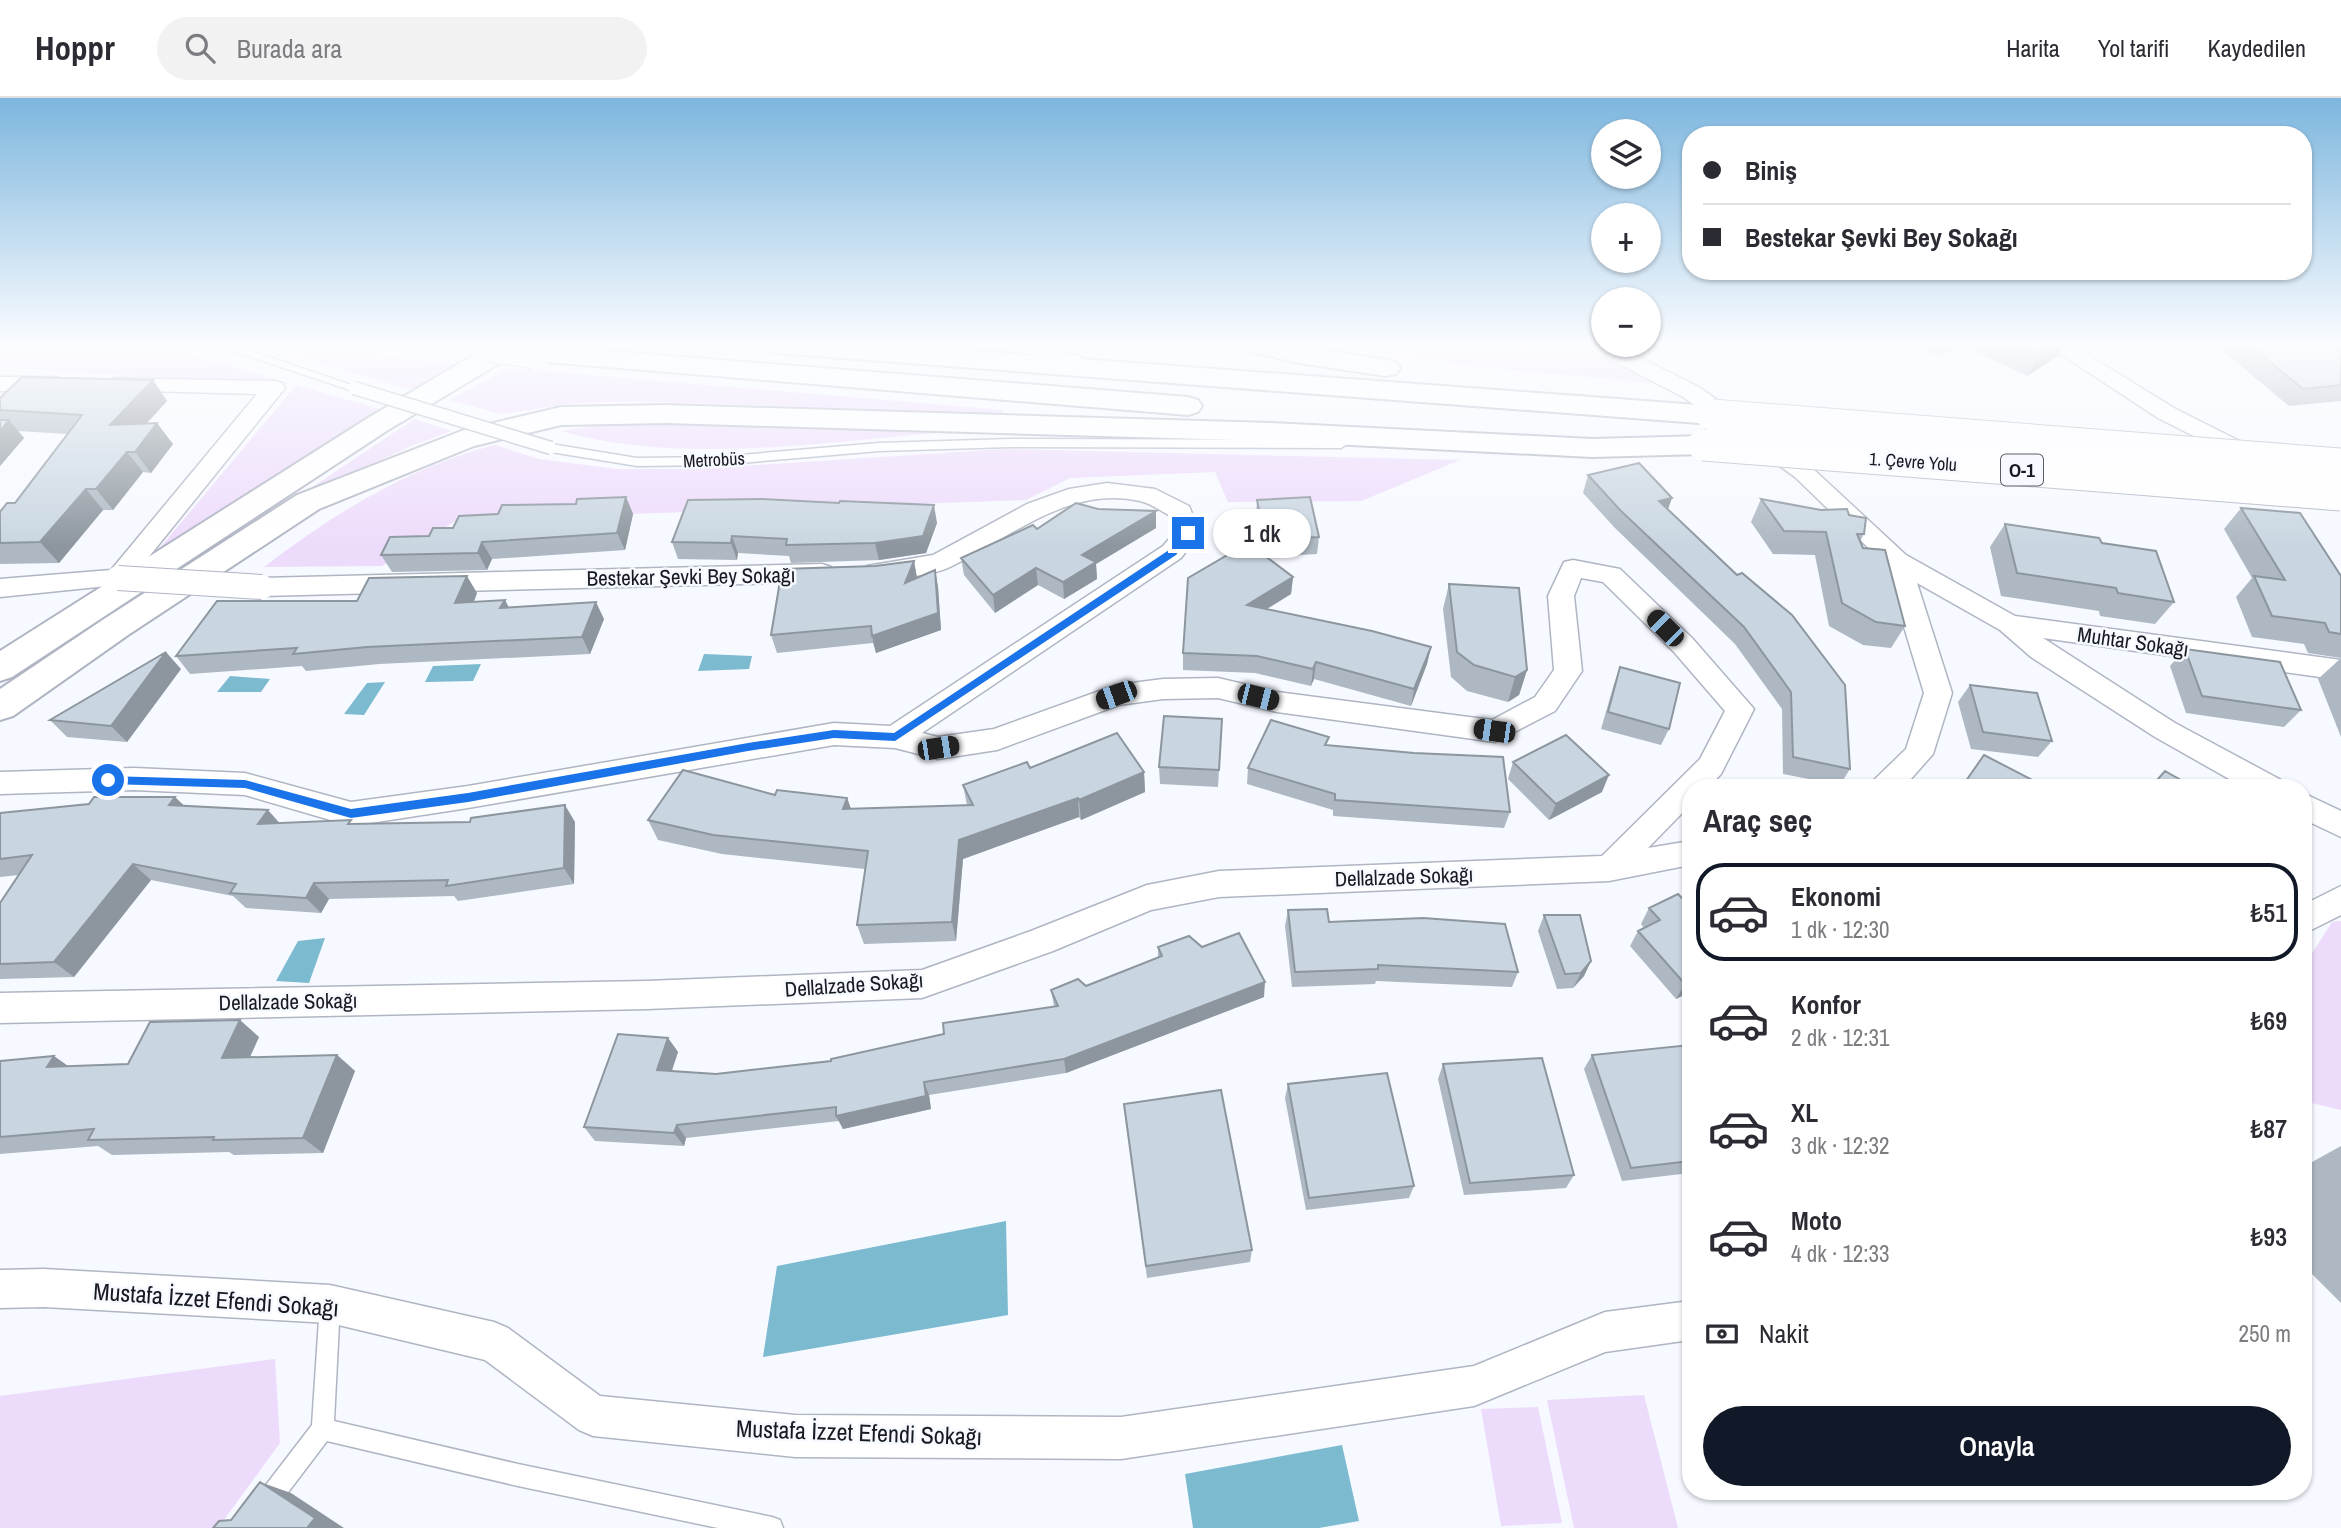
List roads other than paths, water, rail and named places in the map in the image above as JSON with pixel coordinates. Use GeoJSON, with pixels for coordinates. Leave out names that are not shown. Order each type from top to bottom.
{"type":"FeatureCollection","features":[{"type":"Feature","properties":{"kind":"highway"},"geometry":{"type":"LineString","coordinates":[[0,668],[367,432],[405,412]]}},
{"type":"Feature","properties":{"kind":"highway","name":"1. Çevre Yolu"},"geometry":{"type":"LineString","coordinates":[[1294,412],[2341,495]]}},
{"type":"Feature","properties":{"kind":"highway","name":"1. Çevre Yolu"},"geometry":{"type":"LineString","coordinates":[[1668,412],[1930,429],[2341,464]]}},
{"type":"Feature","properties":{"kind":"highway"},"geometry":{"type":"LineString","coordinates":[[1698,412],[1712,415]]}},
{"type":"Feature","properties":{"kind":"highway"},"geometry":{"type":"LineString","coordinates":[[0,707],[127,619],[309,502],[464,439],[561,416],[666,414],[1271,432],[1592,448],[1703,445]]}},
{"type":"Feature","properties":{"kind":"street"},"geometry":{"type":"LineString","coordinates":[[0,588],[118,578],[255,412]]}},
{"type":"Feature","properties":{"kind":"street"},"geometry":{"type":"LineString","coordinates":[[1719,412],[1803,472],[1897,561],[2009,624],[2040,650],[2165,730],[2255,779]]}},
{"type":"Feature","properties":{"kind":"street"},"geometry":{"type":"LineString","coordinates":[[2164,412],[2341,501]]}},
{"type":"Feature","properties":{"kind":"street","name":"Bestekar Şevki Bey Sokağı"},"geometry":{"type":"LineString","coordinates":[[118,578],[262,587],[879,572],[939,562],[1037,509],[1069,496],[1107,491],[1147,494],[1180,511],[1188,533],[1172,552],[895,737]]}},
{"type":"Feature","properties":{"kind":"street"},"geometry":{"type":"LineString","coordinates":[[1893,779],[1919,754],[1938,693],[1897,561]]}},
{"type":"Feature","properties":{"kind":"street"},"geometry":{"type":"LineString","coordinates":[[0,783],[134,779],[245,784],[351,814],[468,797],[834,734],[895,737],[938,748],[997,739],[1116,695],[1163,689],[1218,688],[1277,702],[1494,731],[1545,704],[1567,671],[1561,596],[1573,568],[1611,575],[1683,645],[1740,709],[1711,766],[1698,779]]}},
{"type":"Feature","properties":{"kind":"street","name":"Muhtar Sokağı"},"geometry":{"type":"LineString","coordinates":[[2009,624],[2341,670]]}},
{"type":"Feature","properties":{"kind":"street"},"geometry":{"type":"LineString","coordinates":[[1609,868],[1682,795]]}},
{"type":"Feature","properties":{"kind":"street"},"geometry":{"type":"LineString","coordinates":[[2312,810],[2341,825]]}},
{"type":"Feature","properties":{"kind":"street","name":"Dellalzade Sokağı"},"geometry":{"type":"LineString","coordinates":[[0,1008],[647,995],[922,984],[1042,941],[1147,898],[1219,884],[1609,868],[1682,854]]}},
{"type":"Feature","properties":{"kind":"street"},"geometry":{"type":"LineString","coordinates":[[2312,916],[2341,899]]}},
{"type":"Feature","properties":{"kind":"street","name":"Mustafa İzzet Efendi Sokağı"},"geometry":{"type":"LineString","coordinates":[[0,1289],[44,1288],[330,1304],[494,1342],[593,1416],[795,1436],[1121,1438],[1474,1386],[1605,1332],[1682,1322]]}},
{"type":"Feature","properties":{"kind":"lane","name":"Metrobüs"},"geometry":{"type":"LineString","coordinates":[[432,412],[551,448],[637,462],[717,461],[879,447],[1011,443],[1477,443]]}},
{"type":"Feature","properties":{"kind":"lane"},"geometry":{"type":"LineString","coordinates":[[247,1528],[323,1429],[330,1304]]}},
{"type":"Feature","properties":{"kind":"lane"},"geometry":{"type":"LineString","coordinates":[[323,1429],[518,1475],[772,1528]]}},
{"type":"Feature","properties":{"kind":"water"},"geometry":{"type":"Polygon","coordinates":[[[704,654],[752,656],[749,669],[698,671],[704,654]]]}},
{"type":"Feature","properties":{"kind":"water"},"geometry":{"type":"Polygon","coordinates":[[[481,664],[473,681],[425,682],[433,666],[481,664]]]}},
{"type":"Feature","properties":{"kind":"water"},"geometry":{"type":"Polygon","coordinates":[[[230,676],[270,679],[261,692],[217,692],[230,676]]]}},
{"type":"Feature","properties":{"kind":"water"},"geometry":{"type":"Polygon","coordinates":[[[385,682],[364,715],[344,714],[367,683],[385,682]]]}},
{"type":"Feature","properties":{"kind":"water"},"geometry":{"type":"Polygon","coordinates":[[[325,938],[309,983],[276,981],[298,941],[325,938]]]}},
{"type":"Feature","properties":{"kind":"water"},"geometry":{"type":"Polygon","coordinates":[[[1006,1221],[1008,1315],[763,1357],[777,1266],[1006,1221]]]}},
{"type":"Feature","properties":{"kind":"water"},"geometry":{"type":"Polygon","coordinates":[[[1342,1445],[1359,1521],[1319,1528],[1193,1528],[1185,1474],[1342,1445]]]}}]}
